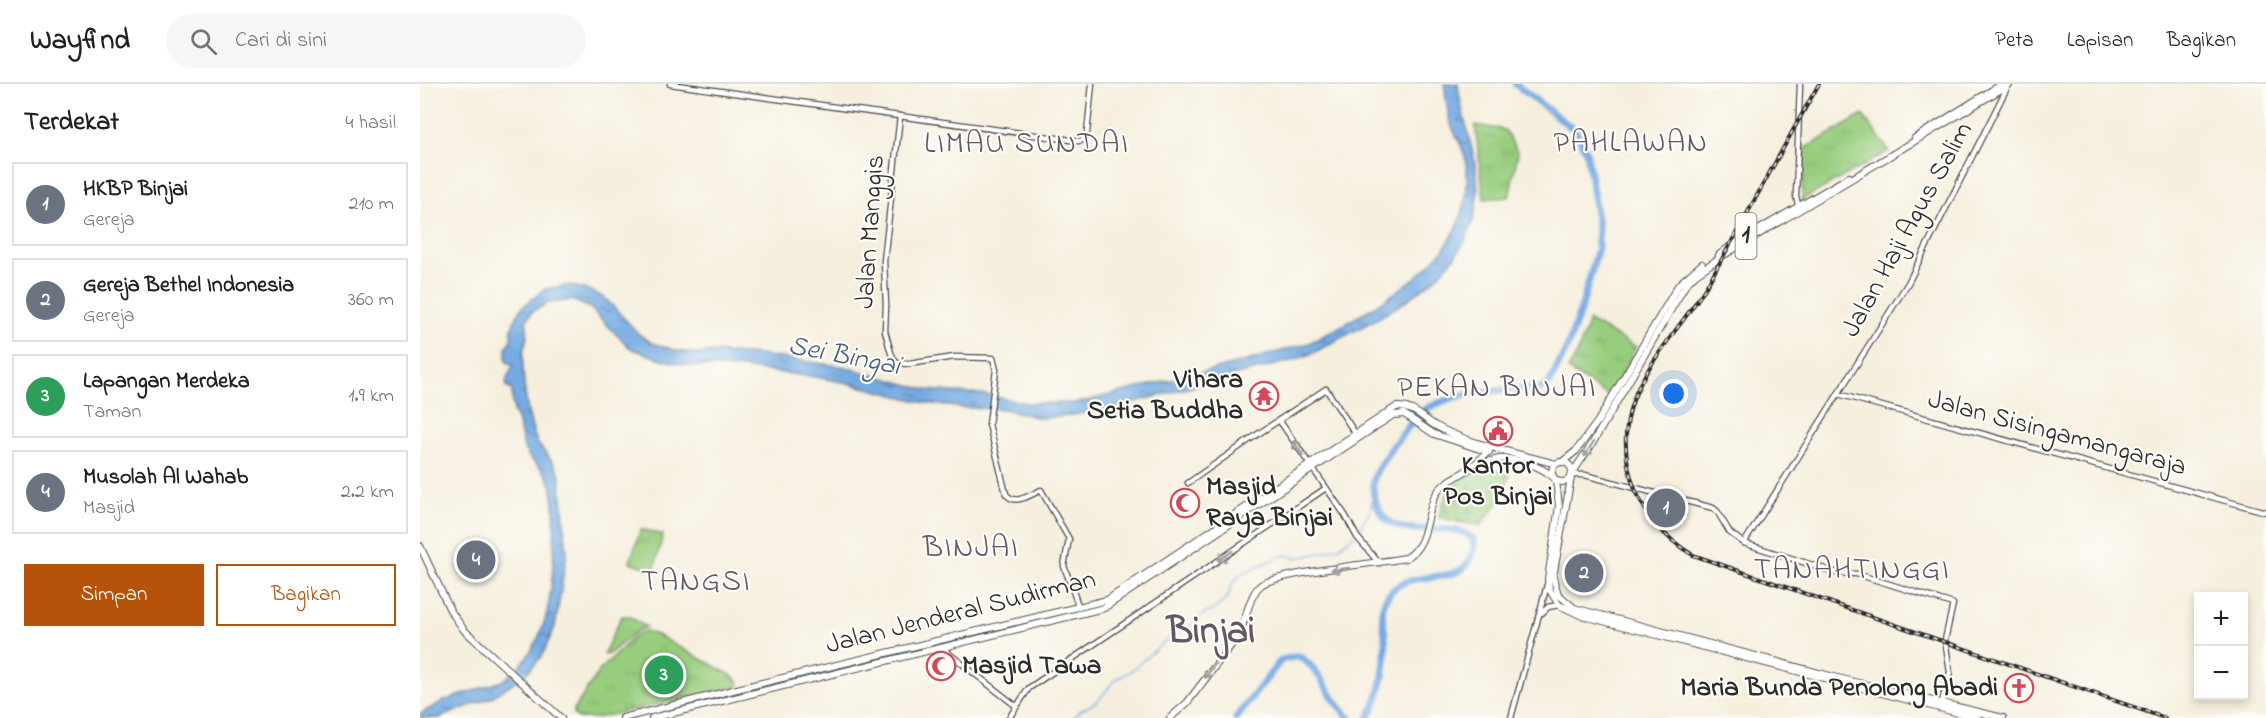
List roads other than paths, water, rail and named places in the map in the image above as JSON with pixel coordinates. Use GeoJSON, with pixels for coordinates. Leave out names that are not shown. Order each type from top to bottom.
{"type":"FeatureCollection","features":[{"type":"Feature","properties":{"kind":"main road","name":"1"},"geometry":{"type":"LineString","coordinates":[[2003,718],[1941,705],[1580,615],[1559,605],[1550,589],[1548,579],[1572,475],[1601,423],[1690,279],[1724,255],[2007,84]]}},
{"type":"Feature","properties":{"kind":"main road","name":"Jalan Jenderal Sudirman"},"geometry":{"type":"LineString","coordinates":[[652,718],[872,661],[1110,605],[1396,407],[1413,410],[1466,442]]}},
{"type":"Feature","properties":{"kind":"main road","name":"Jalan Jenderal Sudirman"},"geometry":{"type":"LineString","coordinates":[[1326,456],[1355,433],[1400,413],[1407,415],[1428,430],[1466,442]]}},
{"type":"Feature","properties":{"kind":"main road","name":"1"},"geometry":{"type":"LineString","coordinates":[[1601,423],[1582,445],[1553,469],[1559,506],[1554,586],[1564,601],[1574,608],[1627,625]]}},
{"type":"Feature","properties":{"kind":"main road"},"geometry":{"type":"LineString","coordinates":[[1428,430],[1433,424]]}},
{"type":"Feature","properties":{"kind":"main road"},"geometry":{"type":"LineString","coordinates":[[1466,442],[1519,458],[1563,483],[1572,475],[1569,465],[1519,458],[1501,459],[1468,469]]}},
{"type":"Feature","properties":{"kind":"main road"},"geometry":{"type":"LineString","coordinates":[[1170,718],[1186,703],[1238,636],[1254,594],[1260,586],[1288,577],[1379,563],[1412,555],[1420,548],[1427,521],[1440,488],[1468,469],[1491,449]]}},
{"type":"Feature","properties":{"kind":"main road"},"geometry":{"type":"LineString","coordinates":[[420,546],[450,610],[464,630],[561,718]]}},
{"type":"Feature","properties":{"kind":"main road","name":"Jalan Jenderal Sudirman"},"geometry":{"type":"LineString","coordinates":[[1009,628],[1107,600],[1170,562]]}},
{"type":"Feature","properties":{"kind":"main road"},"geometry":{"type":"LineString","coordinates":[[1041,617],[1049,621]]}},
{"type":"Feature","properties":{"kind":"main road","name":"Jalan Jenderal Sudirman"},"geometry":{"type":"LineString","coordinates":[[623,718],[707,696],[947,646],[964,639]]}},
{"type":"Feature","properties":{"kind":"main road"},"geometry":{"type":"LineString","coordinates":[[707,696],[709,705]]}},
{"type":"Feature","properties":{"kind":"main road","name":"1"},"geometry":{"type":"LineString","coordinates":[[1941,705],[1978,718]]}},
{"type":"Feature","properties":{"kind":"street"},"geometry":{"type":"LineString","coordinates":[[670,84],[1081,141],[1087,133],[1092,84]]}},
{"type":"Feature","properties":{"kind":"street"},"geometry":{"type":"LineString","coordinates":[[1799,209],[1800,84]]}},
{"type":"Feature","properties":{"kind":"street","name":"Jalan Haji Agus Salim"},"geometry":{"type":"LineString","coordinates":[[1744,543],[1915,269],[2007,84]]}},
{"type":"Feature","properties":{"kind":"street","name":"Jalan Manggis"},"geometry":{"type":"LineString","coordinates":[[900,116],[884,261],[886,305],[884,326],[891,353],[896,363],[904,365],[947,357],[993,358],[996,370],[989,422],[1007,496],[1017,500],[1041,490],[1068,536],[1064,566],[1079,608]]}},
{"type":"Feature","properties":{"kind":"street"},"geometry":{"type":"LineString","coordinates":[[1188,483],[1326,389],[1355,433]]}},
{"type":"Feature","properties":{"kind":"street","name":"Jalan Sisingamangaraja"},"geometry":{"type":"LineString","coordinates":[[1838,394],[2266,512]]}},
{"type":"Feature","properties":{"kind":"street"},"geometry":{"type":"LineString","coordinates":[[1279,420],[1357,537],[1379,563]]}},
{"type":"Feature","properties":{"kind":"street"},"geometry":{"type":"LineString","coordinates":[[1572,475],[1585,475],[1713,508],[1730,533],[1744,543],[1837,573],[1857,574],[1953,604],[1946,640],[1950,672],[1941,705]]}},
{"type":"Feature","properties":{"kind":"street"},"geometry":{"type":"LineString","coordinates":[[1009,718],[1029,688],[1326,488]]}},
{"type":"Feature","properties":{"kind":"street"},"geometry":{"type":"LineString","coordinates":[[1511,718],[1548,579]]}},
{"type":"Feature","properties":{"kind":"street"},"geometry":{"type":"LineString","coordinates":[[1540,615],[1548,607],[1559,605]]}},
{"type":"Feature","properties":{"kind":"street"},"geometry":{"type":"LineString","coordinates":[[947,646],[945,648],[947,652],[1016,706]]}},
{"type":"Feature","properties":{"kind":"water","name":"Sei Bingai"},"geometry":{"type":"Polygon","coordinates":[[[1444,84],[1458,84],[1477,178],[1476,212],[1465,240],[1448,266],[1425,287],[1398,306],[1313,353],[1295,360],[1112,408],[1068,416],[1039,418],[1004,409],[964,408],[926,403],[815,377],[741,368],[691,366],[663,360],[630,348],[590,308],[572,300],[549,303],[533,311],[526,321],[528,331],[523,353],[526,400],[537,442],[556,466],[560,475],[567,553],[555,627],[542,656],[526,674],[492,697],[439,718],[420,718],[420,714],[443,701],[502,681],[509,676],[528,655],[544,623],[554,552],[553,494],[547,477],[527,454],[523,445],[518,420],[513,412],[512,390],[506,387],[507,378],[513,366],[506,361],[506,348],[521,308],[545,289],[569,285],[591,291],[605,298],[639,334],[652,343],[675,350],[698,354],[714,352],[760,355],[846,367],[927,390],[982,394],[1028,403],[1077,403],[1239,363],[1309,343],[1365,312],[1412,280],[1444,249],[1455,231],[1463,211],[1467,188],[1465,158],[1451,125],[1444,84]]]}},
{"type":"Feature","properties":{"kind":"waterway"},"geometry":{"type":"LineString","coordinates":[[1368,718],[1377,700],[1384,668],[1382,610],[1386,599],[1400,584],[1454,573],[1465,567],[1472,557],[1474,540],[1464,533],[1453,530],[1404,528],[1393,524],[1378,508],[1374,498],[1374,478],[1405,431],[1426,409],[1458,396],[1542,388],[1549,384],[1567,348],[1581,309],[1598,248],[1598,225],[1587,154],[1576,131],[1515,84]]}},
{"type":"Feature","properties":{"kind":"waterway"},"geometry":{"type":"LineString","coordinates":[[1357,532],[1369,513],[1373,496]]}},
{"type":"Feature","properties":{"kind":"waterway"},"geometry":{"type":"LineString","coordinates":[[1074,718],[1078,712],[1098,701],[1114,681],[1132,670],[1177,631],[1187,629],[1203,614],[1213,610],[1227,599],[1233,582],[1241,574],[1286,555],[1295,558],[1330,550],[1341,546],[1354,535]]}},
{"type":"Feature","properties":{"kind":"waterway"},"geometry":{"type":"LineString","coordinates":[[1236,718],[1281,660],[1299,656],[1314,669],[1350,718]]}},
{"type":"Feature","properties":{"kind":"railway"},"geometry":{"type":"LineString","coordinates":[[1819,84],[1710,280],[1639,386],[1630,410],[1626,434],[1627,458],[1632,481],[1642,503],[1655,523],[1672,541],[1693,555],[2165,718]]}},
{"type":"Feature","properties":{"kind":"place","name":"Vihara Setia Buddha"},"geometry":{"type":"Point","coordinates":[1264,396]}},
{"type":"Feature","properties":{"kind":"place","name":"Kantor Pos Binjai"},"geometry":{"type":"Point","coordinates":[1498,431]}},
{"type":"Feature","properties":{"kind":"place","name":"Masjid Raya Binjai"},"geometry":{"type":"Point","coordinates":[1185,503]}},
{"type":"Feature","properties":{"kind":"place","name":"HKBP Binjai"},"geometry":{"type":"Point","coordinates":[1666,508]}},
{"type":"Feature","properties":{"kind":"place","name":"Musolah Al Wahab"},"geometry":{"type":"Point","coordinates":[476,560]}},
{"type":"Feature","properties":{"kind":"place","name":"Gereja Bethel Indonesia"},"geometry":{"type":"Point","coordinates":[1584,573]}},
{"type":"Feature","properties":{"kind":"place","name":"Masjid Tawa"},"geometry":{"type":"Point","coordinates":[941,666]}},
{"type":"Feature","properties":{"kind":"place","name":"Lapangan Merdeka"},"geometry":{"type":"Point","coordinates":[664,675]}},
{"type":"Feature","properties":{"kind":"place","name":"Maria Bunda Penolong Abadi"},"geometry":{"type":"Point","coordinates":[2019,688]}},
{"type":"Feature","properties":{"kind":"district","name":"PAHLAWAN"},"geometry":{"type":"Point","coordinates":[1631,144]}},
{"type":"Feature","properties":{"kind":"district","name":"LIMAU SUNDAI"},"geometry":{"type":"Point","coordinates":[1027,145]}},
{"type":"Feature","properties":{"kind":"district","name":"PEKAN BINJAI"},"geometry":{"type":"Point","coordinates":[1497,389]}},
{"type":"Feature","properties":{"kind":"district","name":"BINJAI"},"geometry":{"type":"Point","coordinates":[971,549]}},
{"type":"Feature","properties":{"kind":"district","name":"TANAHTINGGI"},"geometry":{"type":"Point","coordinates":[1852,571]}},
{"type":"Feature","properties":{"kind":"district","name":"TANGSI"},"geometry":{"type":"Point","coordinates":[696,583]}},
{"type":"Feature","properties":{"kind":"district","name":"Binjai"},"geometry":{"type":"Point","coordinates":[1211,632]}}]}
